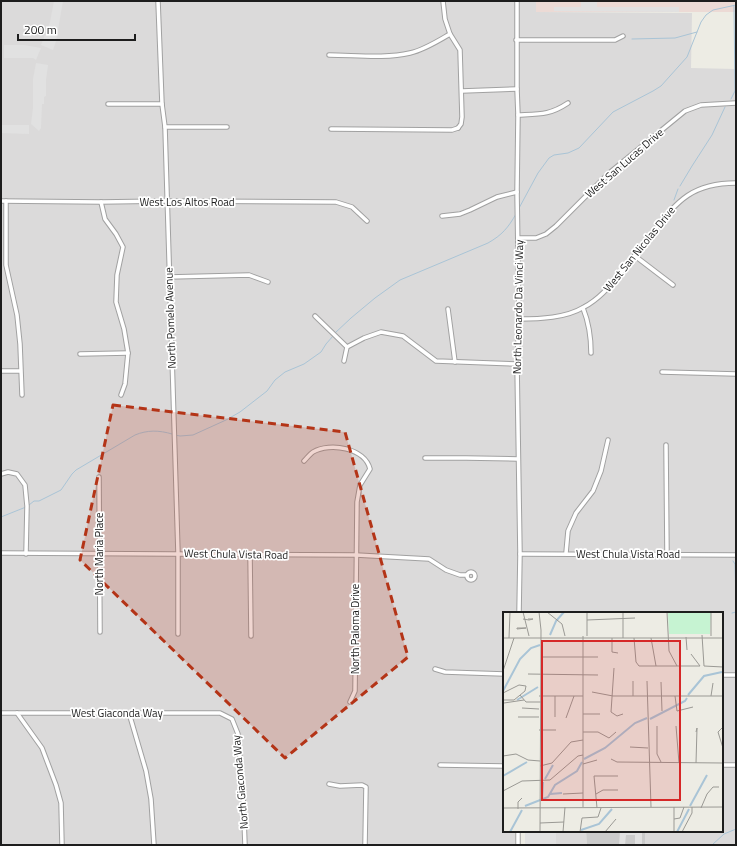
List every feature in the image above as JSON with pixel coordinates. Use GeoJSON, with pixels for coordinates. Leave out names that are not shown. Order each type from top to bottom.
{"type":"FeatureCollection","features":[{"type":"Feature","properties":{"kind":"street","name":"North Pomelo Avenue"},"geometry":{"type":"LineString","coordinates":[[158,1],[162,104],[165,127],[166,201],[178,553],[178,634]]}},
{"type":"Feature","properties":{"kind":"street"},"geometry":{"type":"LineString","coordinates":[[331,129],[459,130],[462,123],[460,50],[450,34],[445,19],[443,1]]}},
{"type":"Feature","properties":{"kind":"street","name":"North Leonardo Da Vinci Way"},"geometry":{"type":"LineString","coordinates":[[516,1],[518,115],[517,192],[519,319],[517,364],[520,554],[519,612]]}},
{"type":"Feature","properties":{"kind":"street"},"geometry":{"type":"LineString","coordinates":[[329,55],[392,56],[411,53],[430,46],[450,34]]}},
{"type":"Feature","properties":{"kind":"street"},"geometry":{"type":"LineString","coordinates":[[516,40],[615,40],[623,36]]}},
{"type":"Feature","properties":{"kind":"street"},"geometry":{"type":"LineString","coordinates":[[462,91],[517,89]]}},
{"type":"Feature","properties":{"kind":"street"},"geometry":{"type":"LineString","coordinates":[[518,115],[545,114],[557,110],[568,103]]}},
{"type":"Feature","properties":{"kind":"street","name":"West San Lucas Drive"},"geometry":{"type":"LineString","coordinates":[[518,238],[536,238],[546,234],[556,226],[608,174],[685,111],[701,104],[736,103]]}},
{"type":"Feature","properties":{"kind":"street"},"geometry":{"type":"LineString","coordinates":[[108,104],[162,104]]}},
{"type":"Feature","properties":{"kind":"street"},"geometry":{"type":"LineString","coordinates":[[165,127],[227,127]]}},
{"type":"Feature","properties":{"kind":"street","name":"West San Nicolas Drive"},"geometry":{"type":"LineString","coordinates":[[519,319],[556,317],[583,308],[599,298],[635,256],[671,210],[684,198],[691,193],[709,186],[736,183]]}},
{"type":"Feature","properties":{"kind":"street"},"geometry":{"type":"LineString","coordinates":[[442,216],[460,214],[497,197],[517,192]]}},
{"type":"Feature","properties":{"kind":"street","name":"West Los Altos Road"},"geometry":{"type":"LineString","coordinates":[[1,201],[336,202],[352,207],[367,221]]}},
{"type":"Feature","properties":{"kind":"street"},"geometry":{"type":"LineString","coordinates":[[6,201],[6,265],[17,315],[22,395]]}},
{"type":"Feature","properties":{"kind":"street"},"geometry":{"type":"LineString","coordinates":[[101,202],[105,219],[123,247],[117,275],[116,302],[124,329],[128,353],[125,384],[121,395]]}},
{"type":"Feature","properties":{"kind":"street"},"geometry":{"type":"LineString","coordinates":[[635,256],[673,285]]}},
{"type":"Feature","properties":{"kind":"street"},"geometry":{"type":"LineString","coordinates":[[1,267],[6,265]]}},
{"type":"Feature","properties":{"kind":"street"},"geometry":{"type":"LineString","coordinates":[[169,277],[249,275],[268,282]]}},
{"type":"Feature","properties":{"kind":"street"},"geometry":{"type":"LineString","coordinates":[[583,308],[589,323],[591,353]]}},
{"type":"Feature","properties":{"kind":"street"},"geometry":{"type":"LineString","coordinates":[[448,309],[455,362]]}},
{"type":"Feature","properties":{"kind":"street"},"geometry":{"type":"LineString","coordinates":[[315,316],[347,347]]}},
{"type":"Feature","properties":{"kind":"street"},"geometry":{"type":"LineString","coordinates":[[347,347],[364,338],[381,332],[403,336],[436,361],[517,364]]}},
{"type":"Feature","properties":{"kind":"street"},"geometry":{"type":"LineString","coordinates":[[344,361],[347,347]]}},
{"type":"Feature","properties":{"kind":"street"},"geometry":{"type":"LineString","coordinates":[[80,354],[128,353]]}},
{"type":"Feature","properties":{"kind":"street"},"geometry":{"type":"LineString","coordinates":[[1,371],[20,371]]}},
{"type":"Feature","properties":{"kind":"street"},"geometry":{"type":"LineString","coordinates":[[662,372],[736,374]]}},
{"type":"Feature","properties":{"kind":"street"},"geometry":{"type":"LineString","coordinates":[[566,554],[568,531],[576,513],[593,491],[601,471],[608,440]]}},
{"type":"Feature","properties":{"kind":"street"},"geometry":{"type":"LineString","coordinates":[[666,445],[667,554]]}},
{"type":"Feature","properties":{"kind":"street"},"geometry":{"type":"LineString","coordinates":[[304,461],[314,452],[334,447],[348,449],[360,456],[369,464],[369,470],[375,470]]}},
{"type":"Feature","properties":{"kind":"street"},"geometry":{"type":"LineString","coordinates":[[424,458],[518,459]]}},
{"type":"Feature","properties":{"kind":"street","name":"North Paloma Drive"},"geometry":{"type":"LineString","coordinates":[[350,702],[355,691],[357,502],[360,485],[369,470]]}},
{"type":"Feature","properties":{"kind":"street"},"geometry":{"type":"LineString","coordinates":[[1,474],[8,472],[17,474],[25,485],[27,506],[26,554]]}},
{"type":"Feature","properties":{"kind":"street","name":"North Maria Place"},"geometry":{"type":"LineString","coordinates":[[99,477],[100,632]]}},
{"type":"Feature","properties":{"kind":"street","name":"West Chula Vista Road"},"geometry":{"type":"LineString","coordinates":[[1,553],[356,555],[429,558],[446,570],[460,575],[467,575]]}},
{"type":"Feature","properties":{"kind":"street"},"geometry":{"type":"LineString","coordinates":[[250,554],[251,636]]}},
{"type":"Feature","properties":{"kind":"street","name":"West Chula Vista Road"},"geometry":{"type":"LineString","coordinates":[[520,554],[736,555]]}},
{"type":"Feature","properties":{"kind":"street"},"geometry":{"type":"LineString","coordinates":[[435,669],[445,672],[503,674]]}},
{"type":"Feature","properties":{"kind":"street"},"geometry":{"type":"LineString","coordinates":[[723,675],[736,675]]}},
{"type":"Feature","properties":{"kind":"street","name":"West Giaconda Way"},"geometry":{"type":"LineString","coordinates":[[1,713],[220,713],[232,719]]}},
{"type":"Feature","properties":{"kind":"street"},"geometry":{"type":"LineString","coordinates":[[17,713],[42,748],[56,785],[61,803],[62,845]]}},
{"type":"Feature","properties":{"kind":"street"},"geometry":{"type":"LineString","coordinates":[[129,713],[146,770],[154,822],[154,845]]}},
{"type":"Feature","properties":{"kind":"street","name":"North Giaconda Way"},"geometry":{"type":"LineString","coordinates":[[232,719],[238,734],[243,793],[245,845]]}},
{"type":"Feature","properties":{"kind":"street"},"geometry":{"type":"LineString","coordinates":[[440,765],[503,766]]}},
{"type":"Feature","properties":{"kind":"street"},"geometry":{"type":"LineString","coordinates":[[723,765],[736,765]]}},
{"type":"Feature","properties":{"kind":"street"},"geometry":{"type":"LineString","coordinates":[[329,784],[340,786],[362,785],[366,787],[365,845]]}},
{"type":"Feature","properties":{"kind":"street"},"geometry":{"type":"LineString","coordinates":[[518,832],[518,845]]}},
{"type":"Feature","properties":{"kind":"highlighted area"},"geometry":{"type":"Polygon","coordinates":[[[113,405],[345,432],[408,657],[285,758],[80,560],[113,405]]]}},
{"type":"Feature","properties":{"kind":"shaded area"},"geometry":{"type":"Polygon","coordinates":[[[1,1],[536,1],[536,12],[692,13],[691,68],[736,69],[735,845],[645,845],[645,832],[723,832],[723,612],[503,612],[503,832],[515,832],[515,845],[1,845],[1,1]]]}},
{"type":"Feature","properties":{"kind":"shaded area"},"geometry":{"type":"Polygon","coordinates":[[[54,1],[63,1],[53,50],[41,45],[50,22],[54,1]]]}},
{"type":"Feature","properties":{"kind":"shaded area"},"geometry":{"type":"Polygon","coordinates":[[[536,1],[736,1],[736,12],[536,12],[536,1]]]}},
{"type":"Feature","properties":{"kind":"shaded area"},"geometry":{"type":"Polygon","coordinates":[[[581,1],[597,1],[597,7],[679,7],[679,12],[554,11],[554,7],[581,7],[581,1]]]}},
{"type":"Feature","properties":{"kind":"shaded area"},"geometry":{"type":"Polygon","coordinates":[[[4,45],[24,45],[41,48],[36,60],[33,58],[4,58],[4,45]]]}},
{"type":"Feature","properties":{"kind":"shaded area"},"geometry":{"type":"Polygon","coordinates":[[[36,63],[48,65],[46,96],[44,97],[44,104],[42,104],[41,128],[39,131],[31,124],[33,108],[33,79],[36,63]]]}},
{"type":"Feature","properties":{"kind":"shaded area"},"geometry":{"type":"Polygon","coordinates":[[[1,125],[29,125],[29,134],[1,133],[1,125]]]}},
{"type":"Feature","properties":{"kind":"shaded area"},"geometry":{"type":"Polygon","coordinates":[[[525,832],[556,832],[556,845],[525,845],[525,832]]]}},
{"type":"Feature","properties":{"kind":"shaded area"},"geometry":{"type":"Polygon","coordinates":[[[556,832],[586,832],[587,845],[556,845],[556,832]]]}},
{"type":"Feature","properties":{"kind":"shaded area"},"geometry":{"type":"Polygon","coordinates":[[[586,832],[645,832],[645,845],[587,845],[586,832]]]}},
{"type":"Feature","properties":{"kind":"shaded area"},"geometry":{"type":"Polygon","coordinates":[[[620,832],[642,832],[642,845],[635,845],[635,835],[626,835],[625,845],[619,845],[620,832]]]}},
{"type":"Feature","properties":{"kind":"waterway"},"geometry":{"type":"LineString","coordinates":[[518,210],[538,173],[549,158],[554,155],[568,153],[579,148],[613,112],[661,86],[687,57],[701,22],[706,15],[713,10],[736,5]]}},
{"type":"Feature","properties":{"kind":"waterway"},"geometry":{"type":"LineString","coordinates":[[731,99],[735,91],[734,6]]}},
{"type":"Feature","properties":{"kind":"waterway"},"geometry":{"type":"LineString","coordinates":[[632,39],[675,38],[697,32]]}},
{"type":"Feature","properties":{"kind":"waterway"},"geometry":{"type":"LineString","coordinates":[[680,186],[712,135],[725,107]]}},
{"type":"Feature","properties":{"kind":"waterway"},"geometry":{"type":"LineString","coordinates":[[674,200],[678,189]]}},
{"type":"Feature","properties":{"kind":"waterway"},"geometry":{"type":"LineString","coordinates":[[335,333],[375,298],[400,280],[493,240],[504,231],[516,214]]}},
{"type":"Feature","properties":{"kind":"waterway"},"geometry":{"type":"LineString","coordinates":[[175,435],[193,435],[240,412],[267,391],[275,380],[285,372],[304,364],[321,352],[333,336]]}},
{"type":"Feature","properties":{"kind":"waterway"},"geometry":{"type":"LineString","coordinates":[[29,505],[34,501],[39,501],[61,490],[76,470],[135,435],[153,431],[172,434]]}},
{"type":"Feature","properties":{"kind":"waterway"},"geometry":{"type":"LineString","coordinates":[[1,517],[26,507]]}},
{"type":"Feature","properties":{"kind":"waterway"},"geometry":{"type":"LineString","coordinates":[[733,561],[735,564],[736,601]]}},
{"type":"Feature","properties":{"kind":"waterway"},"geometry":{"type":"LineString","coordinates":[[732,613],[736,612]]}},
{"type":"Feature","properties":{"kind":"waterway"},"geometry":{"type":"LineString","coordinates":[[712,845],[724,834],[736,829]]}}]}
